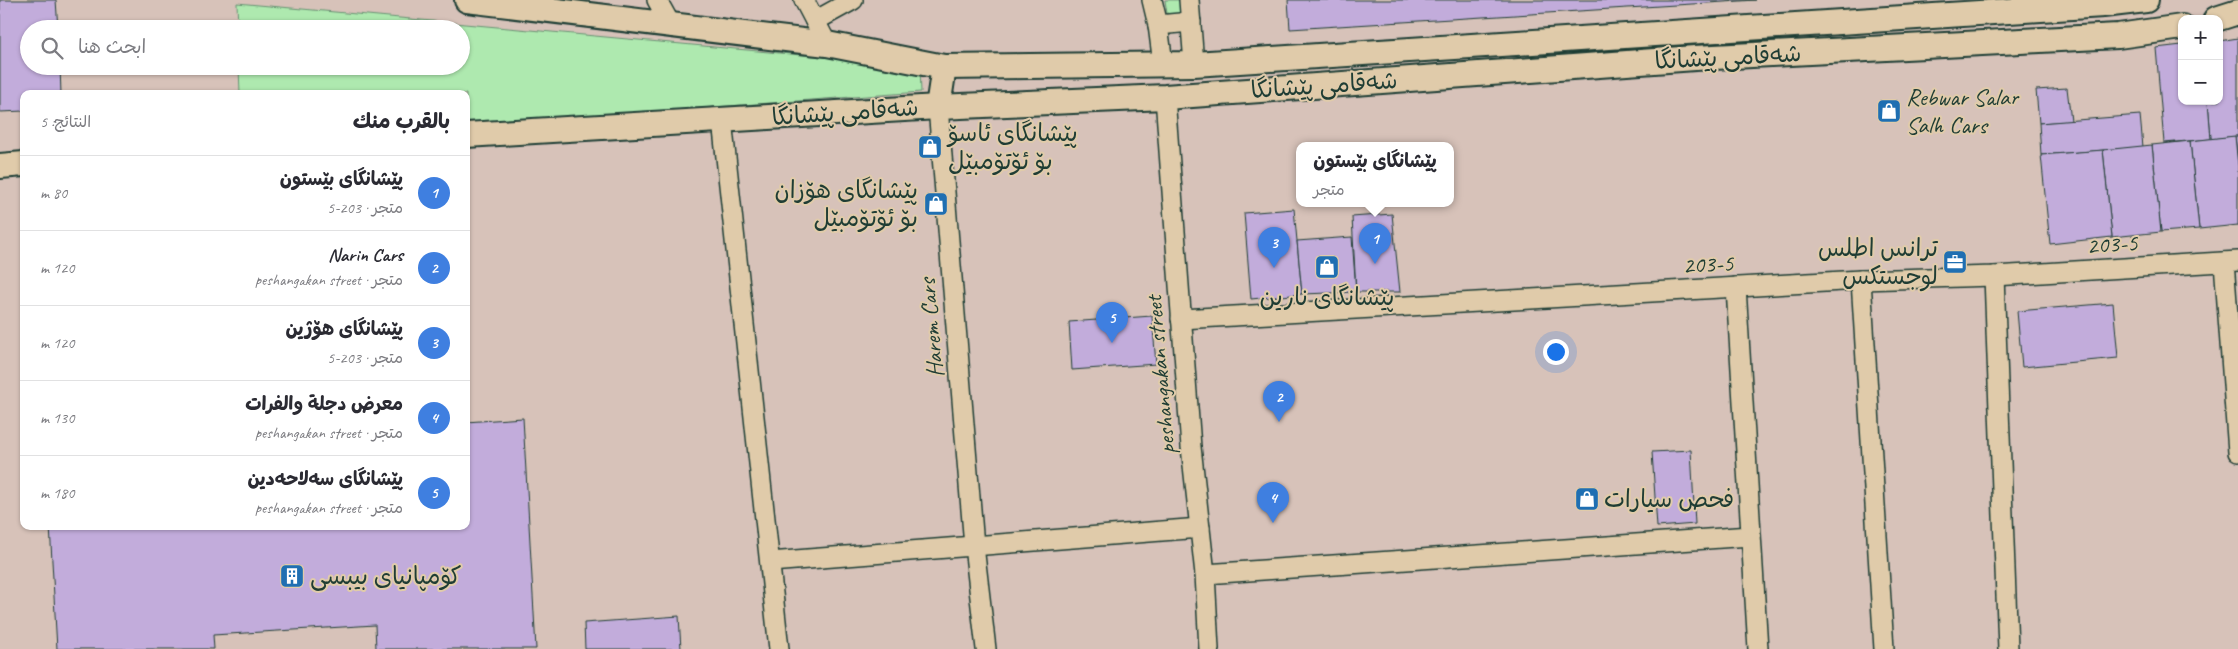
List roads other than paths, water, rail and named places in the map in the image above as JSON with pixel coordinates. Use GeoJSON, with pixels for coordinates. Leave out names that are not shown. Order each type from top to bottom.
{"type":"FeatureCollection","features":[{"type":"Feature","properties":{"kind":"main road","name":"شەقامی پێشانگا"},"geometry":{"type":"LineString","coordinates":[[466,0],[672,27],[827,44],[944,67],[1194,64],[2039,5],[2103,5],[2146,0]]}},
{"type":"Feature","properties":{"kind":"main road"},"geometry":{"type":"LineString","coordinates":[[2103,5],[2106,37]]}},
{"type":"Feature","properties":{"kind":"main road"},"geometry":{"type":"LineString","coordinates":[[2223,17],[2238,12]]}},
{"type":"Feature","properties":{"kind":"main road","name":"شەقامی پێشانگا"},"geometry":{"type":"LineString","coordinates":[[470,136],[938,107],[1165,97],[1695,58],[2106,37],[2178,28]]}},
{"type":"Feature","properties":{"kind":"main road"},"geometry":{"type":"LineString","coordinates":[[1692,30],[1695,58]]}},
{"type":"Feature","properties":{"kind":"main road"},"geometry":{"type":"LineString","coordinates":[[938,107],[944,67]]}},
{"type":"Feature","properties":{"kind":"main road"},"geometry":{"type":"LineString","coordinates":[[0,166],[20,164]]}},
{"type":"Feature","properties":{"kind":"street"},"geometry":{"type":"LineString","coordinates":[[657,0],[672,27]]}},
{"type":"Feature","properties":{"kind":"street"},"geometry":{"type":"LineString","coordinates":[[804,0],[827,44]]}},
{"type":"Feature","properties":{"kind":"street"},"geometry":{"type":"LineString","coordinates":[[815,21],[853,0]]}},
{"type":"Feature","properties":{"kind":"street"},"geometry":{"type":"LineString","coordinates":[[1152,0],[1158,25],[1163,64]]}},
{"type":"Feature","properties":{"kind":"street"},"geometry":{"type":"LineString","coordinates":[[1189,0],[1194,64]]}},
{"type":"Feature","properties":{"kind":"street"},"geometry":{"type":"LineString","coordinates":[[1158,25],[1192,22]]}},
{"type":"Feature","properties":{"kind":"street","name":"peshangakan street"},"geometry":{"type":"LineString","coordinates":[[1165,97],[1180,319],[1191,447],[1205,574],[1209,649]]}},
{"type":"Feature","properties":{"kind":"street","name":"Harem Cars"},"geometry":{"type":"LineString","coordinates":[[938,107],[974,546],[986,649]]}},
{"type":"Feature","properties":{"kind":"street"},"geometry":{"type":"LineString","coordinates":[[722,120],[779,649]]}},
{"type":"Feature","properties":{"kind":"street"},"geometry":{"type":"LineString","coordinates":[[2231,261],[2238,452]]}},
{"type":"Feature","properties":{"kind":"street","name":"203-5"},"geometry":{"type":"LineString","coordinates":[[1180,319],[1861,280],[1994,276],[2231,261]]}},
{"type":"Feature","properties":{"kind":"street"},"geometry":{"type":"LineString","coordinates":[[1994,276],[2008,649]]}},
{"type":"Feature","properties":{"kind":"street"},"geometry":{"type":"LineString","coordinates":[[1861,280],[1884,649]]}},
{"type":"Feature","properties":{"kind":"street"},"geometry":{"type":"LineString","coordinates":[[1736,287],[1758,649]]}},
{"type":"Feature","properties":{"kind":"street"},"geometry":{"type":"LineString","coordinates":[[770,562],[1200,528]]}},
{"type":"Feature","properties":{"kind":"street"},"geometry":{"type":"LineString","coordinates":[[1205,574],[1750,536]]}},
{"type":"Feature","properties":{"kind":"place","name":"Rebwar Salar Salh Cars"},"geometry":{"type":"Point","coordinates":[1889,111]}},
{"type":"Feature","properties":{"kind":"place","name":"پێشانگای ئاسۆ بۆ ئۆتۆمبێل"},"geometry":{"type":"Point","coordinates":[930,147]}},
{"type":"Feature","properties":{"kind":"place","name":"پێشانگای هۆزان بۆ ئۆتۆمبێل"},"geometry":{"type":"Point","coordinates":[936,204]}},
{"type":"Feature","properties":{"kind":"place","name":"ترانس اطلس لوجستكس"},"geometry":{"type":"Point","coordinates":[1955,262]}},
{"type":"Feature","properties":{"kind":"place","name":"پێشانگای بێستون"},"geometry":{"type":"Point","coordinates":[1375,264]}},
{"type":"Feature","properties":{"kind":"place","name":"پێشانگای نارین"},"geometry":{"type":"Point","coordinates":[1327,267]}},
{"type":"Feature","properties":{"kind":"place","name":"پێشانگای هۆژین"},"geometry":{"type":"Point","coordinates":[1274,268]}},
{"type":"Feature","properties":{"kind":"place","name":"پێشانگای سەلاحەدین"},"geometry":{"type":"Point","coordinates":[1112,343]}},
{"type":"Feature","properties":{"kind":"place","name":"Narin Cars"},"geometry":{"type":"Point","coordinates":[1279,422]}},
{"type":"Feature","properties":{"kind":"place","name":"فحص سيارات"},"geometry":{"type":"Point","coordinates":[1587,499]}},
{"type":"Feature","properties":{"kind":"place","name":"معرض دجلة والفرات"},"geometry":{"type":"Point","coordinates":[1273,523]}},
{"type":"Feature","properties":{"kind":"place","name":"كۆمپانیای بیبسی"},"geometry":{"type":"Point","coordinates":[292,576]}}]}
